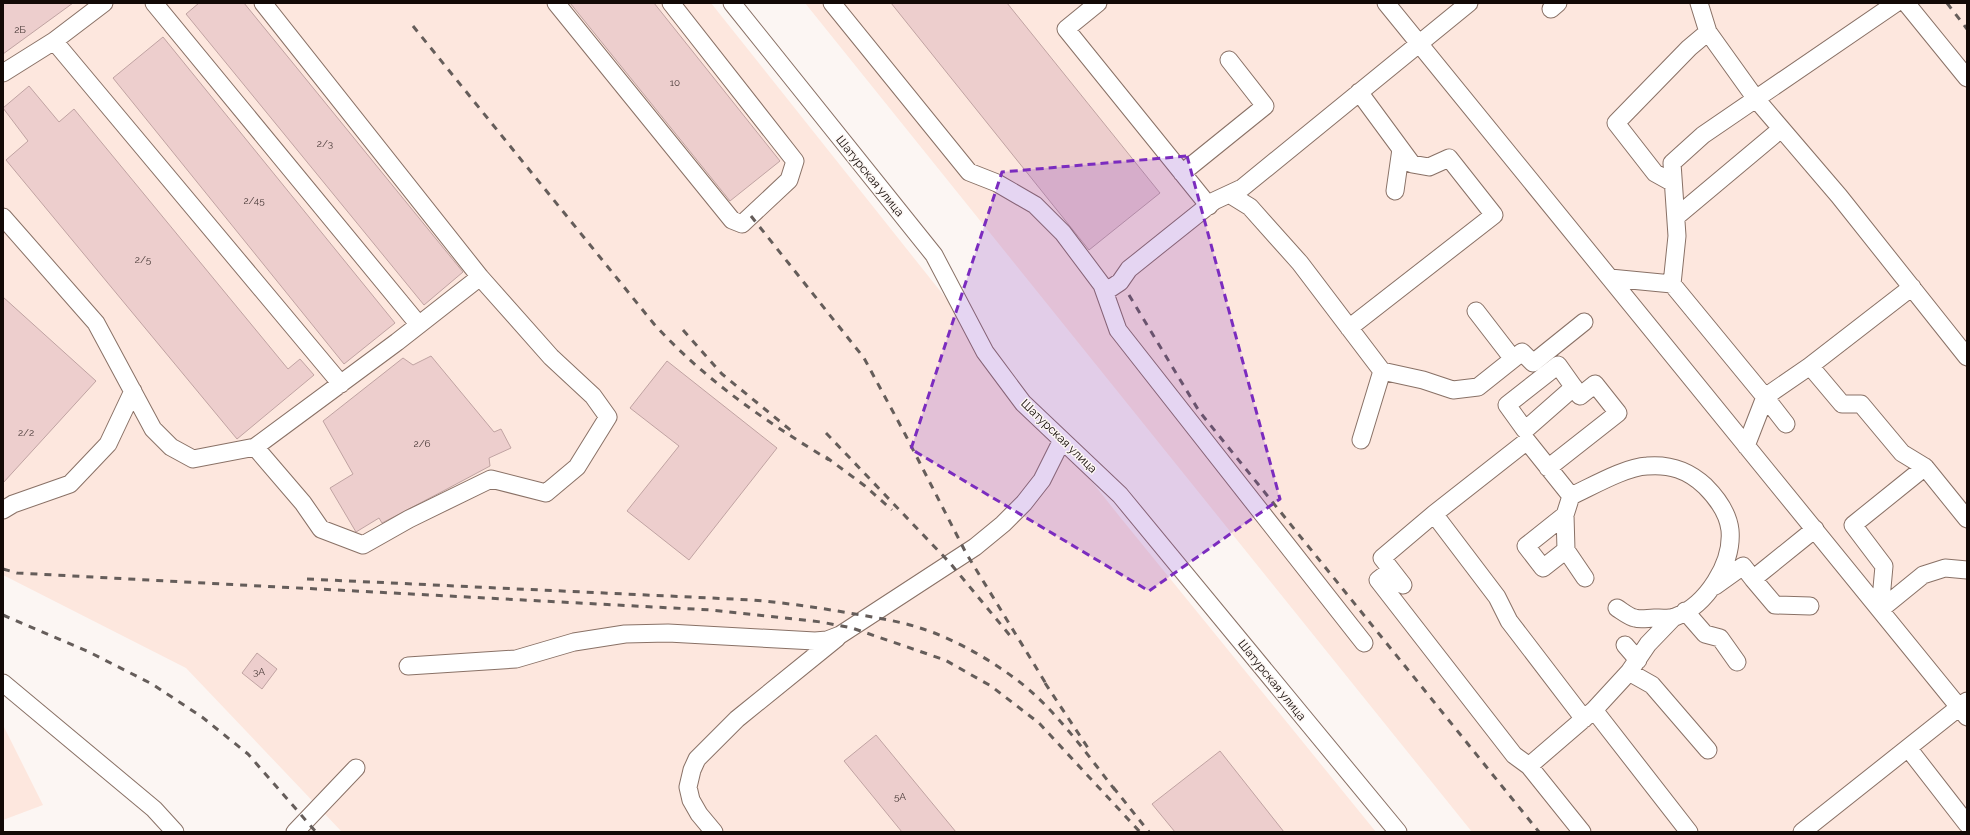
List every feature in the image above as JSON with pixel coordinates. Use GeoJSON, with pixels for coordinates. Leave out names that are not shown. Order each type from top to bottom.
{"type":"FeatureCollection","features":[{"type":"Feature","properties":{"kind":"street"},"geometry":{"type":"LineString","coordinates":[[154,3],[419,325]]}},
{"type":"Feature","properties":{"kind":"street"},"geometry":{"type":"LineString","coordinates":[[255,447],[303,503],[321,529],[363,545],[409,519],[491,479],[546,493],[576,467],[608,417],[593,396],[551,357],[480,277],[263,3]]}},
{"type":"Feature","properties":{"kind":"street"},"geometry":{"type":"LineString","coordinates":[[556,3],[732,220],[742,224],[789,180],[795,162],[671,3]]}},
{"type":"Feature","properties":{"kind":"street","name":"Шатурская улица"},"geometry":{"type":"LineString","coordinates":[[732,3],[934,255],[985,352],[1023,403],[1120,494],[1398,832]]}},
{"type":"Feature","properties":{"kind":"street"},"geometry":{"type":"LineString","coordinates":[[832,3],[969,172],[997,183],[1035,205],[1063,234],[1094,273],[1105,292],[1118,330],[1364,643]]}},
{"type":"Feature","properties":{"kind":"street"},"geometry":{"type":"LineString","coordinates":[[1098,3],[1066,29],[1208,206]]}},
{"type":"Feature","properties":{"kind":"street"},"geometry":{"type":"LineString","coordinates":[[1386,3],[1880,610],[1964,708],[1908,748],[1802,832]]}},
{"type":"Feature","properties":{"kind":"street"},"geometry":{"type":"LineString","coordinates":[[1105,292],[1120,282],[1129,269],[1208,206],[1242,188],[1469,3]]}},
{"type":"Feature","properties":{"kind":"street"},"geometry":{"type":"LineString","coordinates":[[1699,3],[1708,32],[1756,100],[1839,196],[1967,357]]}},
{"type":"Feature","properties":{"kind":"street"},"geometry":{"type":"LineString","coordinates":[[1672,284],[1677,236],[1672,163],[1703,135],[1896,3]]}},
{"type":"Feature","properties":{"kind":"street"},"geometry":{"type":"LineString","coordinates":[[1906,3],[1967,78]]}},
{"type":"Feature","properties":{"kind":"street"},"geometry":{"type":"LineString","coordinates":[[3,72],[54,41],[98,5]]}},
{"type":"Feature","properties":{"kind":"street"},"geometry":{"type":"LineString","coordinates":[[1673,183],[1655,173],[1616,123],[1689,48],[1708,32]]}},
{"type":"Feature","properties":{"kind":"street"},"geometry":{"type":"LineString","coordinates":[[54,41],[341,384]]}},
{"type":"Feature","properties":{"kind":"street"},"geometry":{"type":"LineString","coordinates":[[1182,172],[1265,106],[1229,60]]}},
{"type":"Feature","properties":{"kind":"street"},"geometry":{"type":"LineString","coordinates":[[1350,328],[1494,215],[1449,158],[1429,167],[1412,164],[1358,92]]}},
{"type":"Feature","properties":{"kind":"street"},"geometry":{"type":"LineString","coordinates":[[1676,217],[1781,129]]}},
{"type":"Feature","properties":{"kind":"street"},"geometry":{"type":"LineString","coordinates":[[1395,191],[1401,149]]}},
{"type":"Feature","properties":{"kind":"street"},"geometry":{"type":"LineString","coordinates":[[1229,194],[1250,207],[1300,263],[1382,371],[1423,380],[1453,390],[1478,387],[1522,352],[1533,363],[1584,322]]}},
{"type":"Feature","properties":{"kind":"street"},"geometry":{"type":"LineString","coordinates":[[3,217],[96,323],[153,429],[171,447],[193,459],[255,447],[341,384],[480,277]]}},
{"type":"Feature","properties":{"kind":"street"},"geometry":{"type":"LineString","coordinates":[[1610,278],[1672,284],[1786,424]]}},
{"type":"Feature","properties":{"kind":"street"},"geometry":{"type":"LineString","coordinates":[[1746,446],[1765,397],[1810,366],[1912,287]]}},
{"type":"Feature","properties":{"kind":"street"},"geometry":{"type":"LineString","coordinates":[[1476,311],[1513,359]]}},
{"type":"Feature","properties":{"kind":"street"},"geometry":{"type":"LineString","coordinates":[[1548,468],[1618,413],[1595,384],[1580,396],[1558,364],[1507,405],[1548,468],[1571,496]]}},
{"type":"Feature","properties":{"kind":"street"},"geometry":{"type":"LineString","coordinates":[[1810,366],[1842,404],[1861,404],[1902,453],[1925,467],[1967,519]]}},
{"type":"Feature","properties":{"kind":"street"},"geometry":{"type":"LineString","coordinates":[[1361,440],[1382,371]]}},
{"type":"Feature","properties":{"kind":"street"},"geometry":{"type":"LineString","coordinates":[[1404,585],[1382,558],[1526,435],[1574,387]]}},
{"type":"Feature","properties":{"kind":"street"},"geometry":{"type":"LineString","coordinates":[[3,510],[13,504],[70,484],[108,444],[133,391]]}},
{"type":"Feature","properties":{"kind":"street"},"geometry":{"type":"LineString","coordinates":[[714,832],[699,814],[691,800],[688,786],[692,770],[697,759],[737,719],[840,635],[975,547],[1003,524],[1042,480],[1062,440]]}},
{"type":"Feature","properties":{"kind":"street"},"geometry":{"type":"LineString","coordinates":[[1585,578],[1566,550],[1564,515],[1571,496],[1618,474],[1646,466],[1677,468],[1697,478],[1713,494],[1725,512],[1730,530],[1728,550],[1723,569],[1712,589]]}},
{"type":"Feature","properties":{"kind":"street"},"geometry":{"type":"LineString","coordinates":[[1880,610],[1884,566],[1853,525],[1925,467]]}},
{"type":"Feature","properties":{"kind":"street"},"geometry":{"type":"LineString","coordinates":[[1434,514],[1497,597],[1509,621],[1689,832]]}},
{"type":"Feature","properties":{"kind":"street"},"geometry":{"type":"LineString","coordinates":[[1564,515],[1526,546],[1543,568],[1566,550]]}},
{"type":"Feature","properties":{"kind":"street"},"geometry":{"type":"LineString","coordinates":[[1753,579],[1815,529]]}},
{"type":"Feature","properties":{"kind":"street"},"geometry":{"type":"LineString","coordinates":[[1529,766],[1589,714],[1633,666],[1648,644],[1680,614],[1743,566],[1775,605],[1810,606]]}},
{"type":"Feature","properties":{"kind":"street"},"geometry":{"type":"LineString","coordinates":[[1880,610],[1923,575],[1945,568],[1964,567]]}},
{"type":"Feature","properties":{"kind":"street"},"geometry":{"type":"LineString","coordinates":[[1391,570],[1378,580],[1514,754],[1529,766],[1582,832]]}},
{"type":"Feature","properties":{"kind":"street"},"geometry":{"type":"LineString","coordinates":[[1617,608],[1636,618],[1680,614],[1705,634],[1720,638],[1737,662]]}},
{"type":"Feature","properties":{"kind":"street"},"geometry":{"type":"LineString","coordinates":[[408,666],[516,659],[574,642],[625,634],[668,633],[815,640],[827,640],[840,635]]}},
{"type":"Feature","properties":{"kind":"street"},"geometry":{"type":"LineString","coordinates":[[1625,645],[1633,666],[1652,685],[1708,750]]}},
{"type":"Feature","properties":{"kind":"street"},"geometry":{"type":"LineString","coordinates":[[3,683],[154,809],[175,832]]}},
{"type":"Feature","properties":{"kind":"street"},"geometry":{"type":"LineString","coordinates":[[1908,748],[1967,824]]}},
{"type":"Feature","properties":{"kind":"street"},"geometry":{"type":"LineString","coordinates":[[295,832],[356,768]]}},
{"type":"Feature","properties":{"kind":"highlighted area"},"geometry":{"type":"Polygon","coordinates":[[[1187,156],[1280,499],[1149,591],[911,449],[1002,172],[1187,156]]]}},
{"type":"Feature","properties":{"kind":"shaded area"},"geometry":{"type":"Polygon","coordinates":[[[3,3],[711,3],[1120,517],[1376,832],[342,832],[186,668],[3,575],[3,3]]]}},
{"type":"Feature","properties":{"kind":"shaded area"},"geometry":{"type":"Polygon","coordinates":[[[805,3],[1967,3],[1967,832],[1472,832],[805,3]]]}},
{"type":"Feature","properties":{"kind":"shaded area"},"geometry":{"type":"Polygon","coordinates":[[[3,725],[43,805],[3,820],[3,725]]]}},
{"type":"Feature","properties":{"kind":"building"},"geometry":{"type":"Polygon","coordinates":[[[3,3],[73,3],[3,54],[3,3]]]}},
{"type":"Feature","properties":{"kind":"building"},"geometry":{"type":"Polygon","coordinates":[[[199,3],[244,3],[463,272],[424,305],[186,14],[199,3]]]}},
{"type":"Feature","properties":{"kind":"building"},"geometry":{"type":"Polygon","coordinates":[[[570,3],[654,3],[780,161],[730,201],[570,3]]]}},
{"type":"Feature","properties":{"kind":"building"},"geometry":{"type":"Polygon","coordinates":[[[891,3],[1007,3],[1160,193],[1089,250],[891,3]]]}},
{"type":"Feature","properties":{"kind":"building"},"geometry":{"type":"Polygon","coordinates":[[[163,37],[395,323],[344,364],[113,78],[163,37]]]}},
{"type":"Feature","properties":{"kind":"building"},"geometry":{"type":"Polygon","coordinates":[[[29,86],[59,122],[74,109],[288,369],[300,359],[314,375],[237,439],[6,160],[28,141],[3,108],[29,86]]]}},
{"type":"Feature","properties":{"kind":"building"},"geometry":{"type":"Polygon","coordinates":[[[3,297],[96,381],[3,483],[3,297]]]}},
{"type":"Feature","properties":{"kind":"building"},"geometry":{"type":"Polygon","coordinates":[[[431,356],[494,432],[501,429],[511,448],[489,458],[490,466],[382,523],[379,518],[356,532],[330,488],[353,474],[323,421],[403,358],[413,365],[431,356]]]}},
{"type":"Feature","properties":{"kind":"building"},"geometry":{"type":"Polygon","coordinates":[[[667,361],[777,448],[689,560],[627,511],[679,446],[630,408],[667,361]]]}},
{"type":"Feature","properties":{"kind":"building"},"geometry":{"type":"Polygon","coordinates":[[[257,653],[277,669],[262,689],[242,673],[257,653]]]}},
{"type":"Feature","properties":{"kind":"building"},"geometry":{"type":"Polygon","coordinates":[[[876,735],[956,832],[902,832],[844,761],[876,735]]]}},
{"type":"Feature","properties":{"kind":"building"},"geometry":{"type":"Polygon","coordinates":[[[1220,751],[1284,832],[1175,832],[1152,804],[1220,751]]]}},
{"type":"Feature","properties":{"kind":"railway"},"geometry":{"type":"LineString","coordinates":[[1947,3],[1967,29]]}},
{"type":"Feature","properties":{"kind":"railway"},"geometry":{"type":"LineString","coordinates":[[413,26],[654,324],[674,345],[715,382],[782,430],[829,460]]}},
{"type":"Feature","properties":{"kind":"railway"},"geometry":{"type":"LineString","coordinates":[[751,216],[864,358],[966,553],[1048,687]]}},
{"type":"Feature","properties":{"kind":"railway"},"geometry":{"type":"LineString","coordinates":[[1129,295],[1199,411],[1539,832]]}},
{"type":"Feature","properties":{"kind":"railway"},"geometry":{"type":"LineString","coordinates":[[683,330],[722,374],[794,433]]}},
{"type":"Feature","properties":{"kind":"railway"},"geometry":{"type":"LineString","coordinates":[[826,433],[950,563],[1012,638]]}},
{"type":"Feature","properties":{"kind":"railway"},"geometry":{"type":"LineString","coordinates":[[826,457],[865,486],[892,510]]}},
{"type":"Feature","properties":{"kind":"railway"},"geometry":{"type":"LineString","coordinates":[[3,569],[17,573],[711,610],[821,622],[852,628],[945,660],[991,686],[1039,723],[1140,832]]}},
{"type":"Feature","properties":{"kind":"railway"},"geometry":{"type":"LineString","coordinates":[[307,579],[753,600],[817,608],[904,623],[950,639],[996,665],[1024,685],[1067,729],[1115,790]]}},
{"type":"Feature","properties":{"kind":"railway"},"geometry":{"type":"LineString","coordinates":[[3,615],[89,652],[152,684],[202,717],[248,754],[316,832]]}},
{"type":"Feature","properties":{"kind":"railway"},"geometry":{"type":"LineString","coordinates":[[1045,683],[1090,751]]}},
{"type":"Feature","properties":{"kind":"railway"},"geometry":{"type":"LineString","coordinates":[[1113,787],[1149,832]]}}]}
